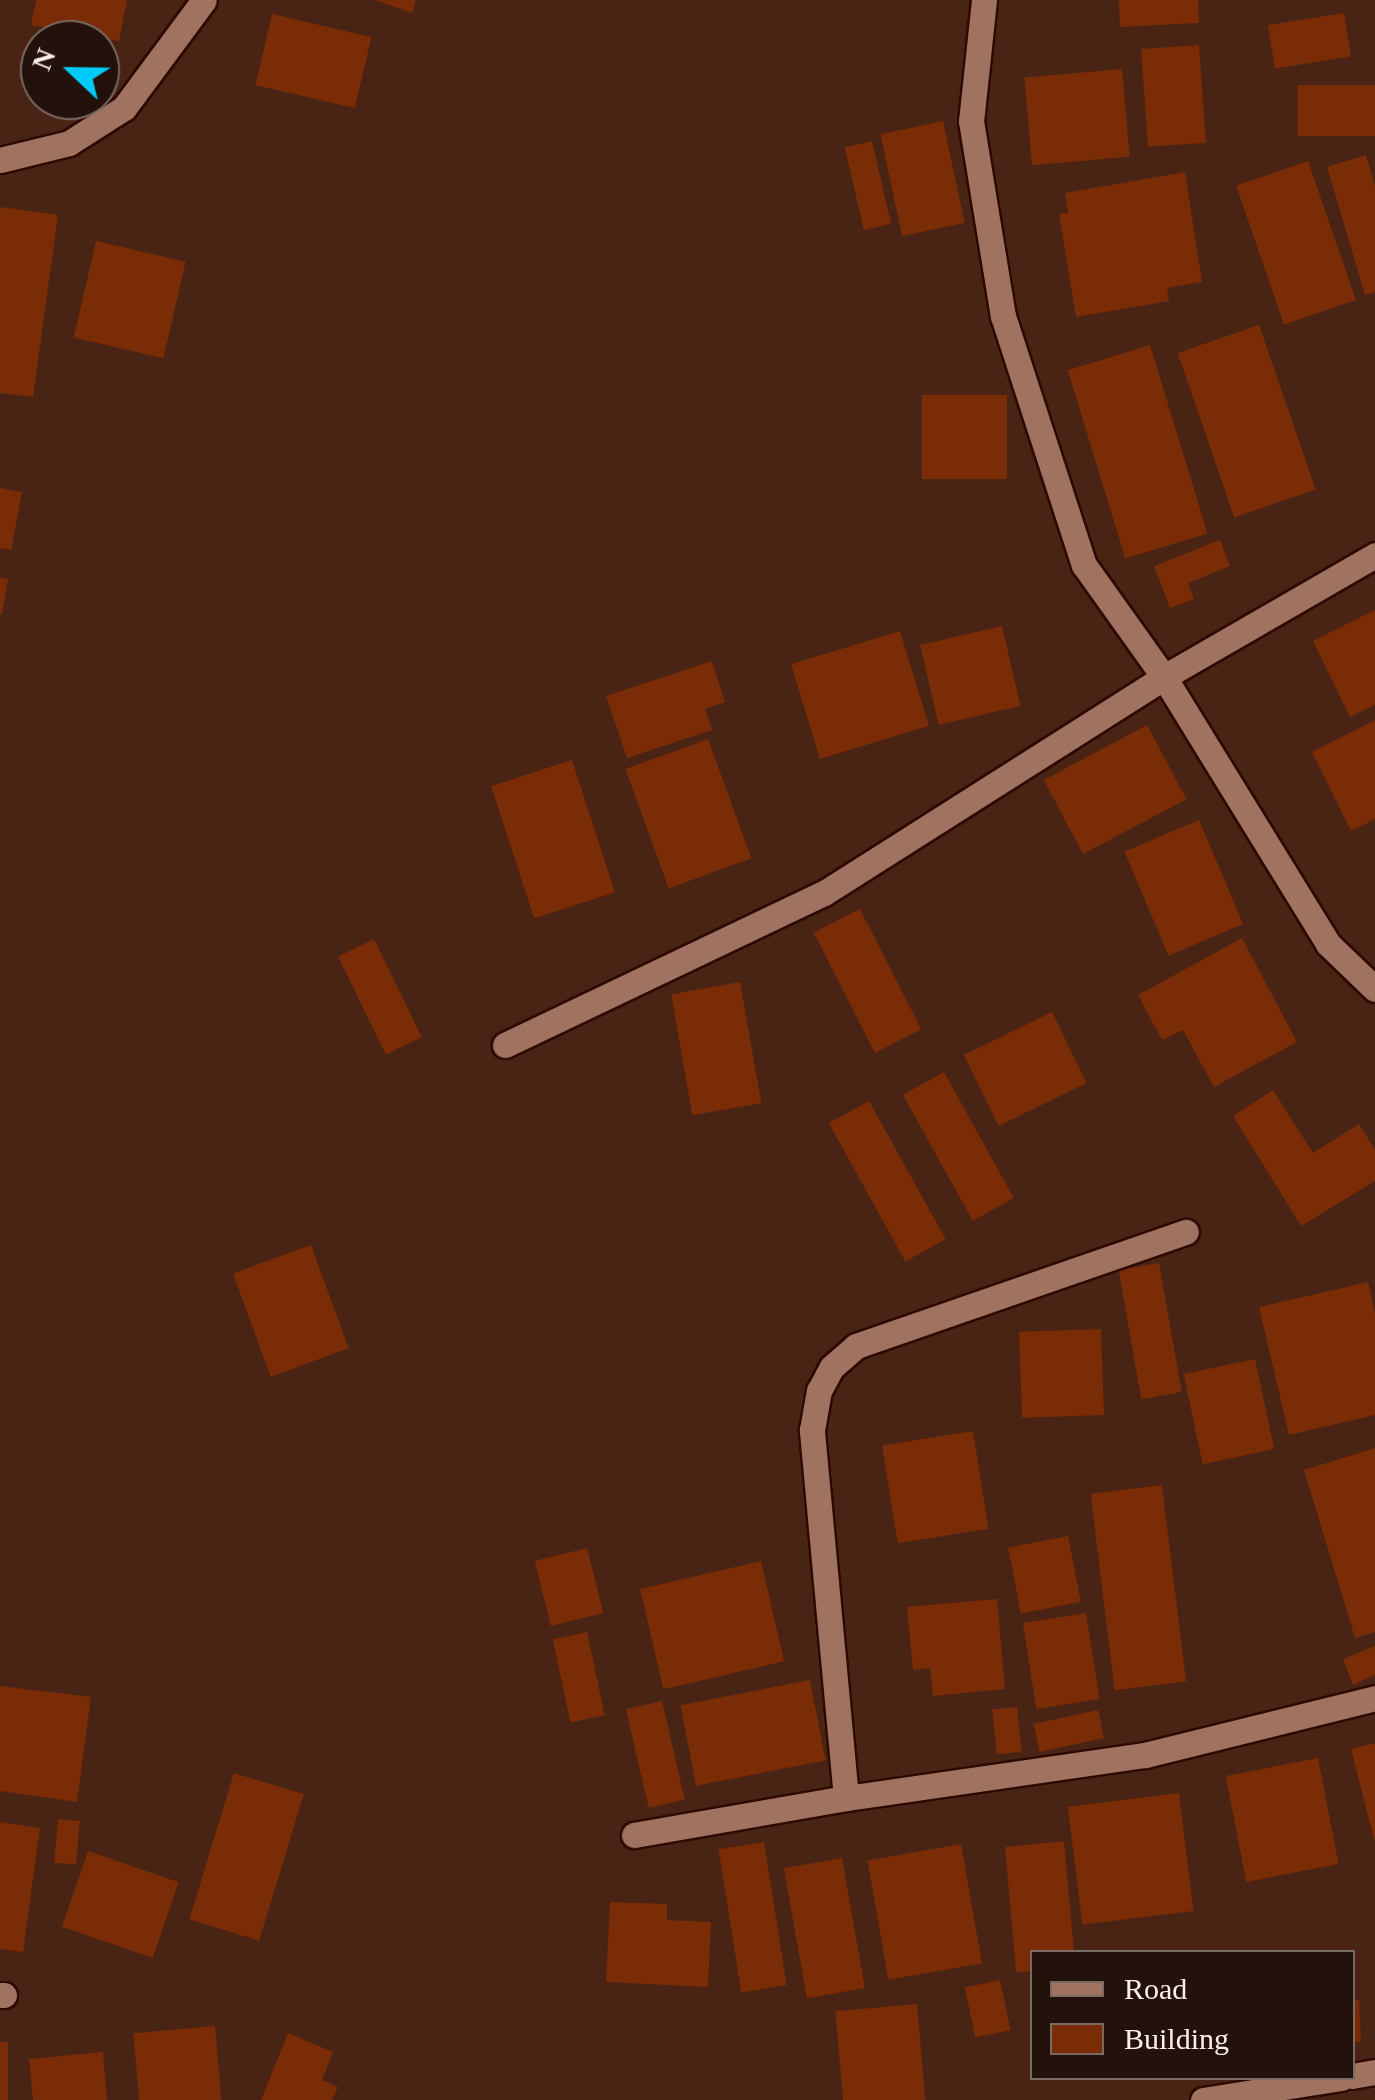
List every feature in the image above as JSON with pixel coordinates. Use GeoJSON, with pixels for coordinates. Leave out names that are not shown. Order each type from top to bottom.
{"type":"FeatureCollection","features":[{"type":"Feature","properties":{"kind":"street"},"geometry":{"type":"LineString","coordinates":[[0,160],[70,143],[124,108],[204,0]]}},
{"type":"Feature","properties":{"kind":"street"},"geometry":{"type":"LineString","coordinates":[[984,0],[970,122],[1003,316],[1084,565],[1164,677],[1328,944],[1375,988]]}},
{"type":"Feature","properties":{"kind":"street"},"geometry":{"type":"LineString","coordinates":[[506,1045],[824,893],[1164,677],[1375,555]]}},
{"type":"Feature","properties":{"kind":"street"},"geometry":{"type":"LineString","coordinates":[[846,1798],[812,1430],[819,1391],[832,1366],[856,1346],[1137,1245],[1186,1232]]}},
{"type":"Feature","properties":{"kind":"street"},"geometry":{"type":"LineString","coordinates":[[634,1836],[846,1798],[1145,1756],[1375,1698]]}},
{"type":"Feature","properties":{"kind":"street"},"geometry":{"type":"LineString","coordinates":[[1203,2100],[1328,2080]]}},
{"type":"Feature","properties":{"kind":"building"},"geometry":{"type":"Polygon","coordinates":[[[36,0],[127,0],[120,36],[120,20],[32,20],[36,0]]]}},
{"type":"Feature","properties":{"kind":"building"},"geometry":{"type":"Polygon","coordinates":[[[375,0],[416,0],[412,13],[375,0]]]}},
{"type":"Feature","properties":{"kind":"building"},"geometry":{"type":"Polygon","coordinates":[[[1119,0],[1198,0],[1199,23],[1120,27],[1119,0]]]}},
{"type":"Feature","properties":{"kind":"building"},"geometry":{"type":"Polygon","coordinates":[[[1344,13],[1351,56],[1275,69],[1268,25],[1344,13]]]}},
{"type":"Feature","properties":{"kind":"building"},"geometry":{"type":"Polygon","coordinates":[[[272,14],[371,37],[355,108],[256,85],[272,14]]]}},
{"type":"Feature","properties":{"kind":"building"},"geometry":{"type":"Polygon","coordinates":[[[1199,45],[1206,143],[1148,147],[1141,49],[1199,45]]]}},
{"type":"Feature","properties":{"kind":"building"},"geometry":{"type":"Polygon","coordinates":[[[1122,69],[1130,157],[1032,165],[1024,78],[1122,69]]]}},
{"type":"Feature","properties":{"kind":"building"},"geometry":{"type":"Polygon","coordinates":[[[1298,85],[1375,85],[1375,136],[1298,136],[1298,85]]]}},
{"type":"Feature","properties":{"kind":"building"},"geometry":{"type":"Polygon","coordinates":[[[943,121],[965,223],[902,236],[880,134],[943,121]]]}},
{"type":"Feature","properties":{"kind":"building"},"geometry":{"type":"Polygon","coordinates":[[[872,141],[891,224],[864,230],[845,147],[872,141]]]}},
{"type":"Feature","properties":{"kind":"building"},"geometry":{"type":"Polygon","coordinates":[[[1366,155],[1375,186],[1375,292],[1365,295],[1327,167],[1366,155]]]}},
{"type":"Feature","properties":{"kind":"building"},"geometry":{"type":"Polygon","coordinates":[[[1308,161],[1356,300],[1284,325],[1236,186],[1308,161]]]}},
{"type":"Feature","properties":{"kind":"building"},"geometry":{"type":"Polygon","coordinates":[[[1185,172],[1202,282],[1167,288],[1169,301],[1076,317],[1059,214],[1068,213],[1065,193],[1185,172]]]}},
{"type":"Feature","properties":{"kind":"building"},"geometry":{"type":"Polygon","coordinates":[[[0,207],[58,215],[33,397],[0,393],[0,207]]]}},
{"type":"Feature","properties":{"kind":"building"},"geometry":{"type":"Polygon","coordinates":[[[96,241],[186,262],[163,358],[74,337],[96,241]]]}},
{"type":"Feature","properties":{"kind":"building"},"geometry":{"type":"Polygon","coordinates":[[[1259,325],[1316,490],[1234,518],[1178,353],[1259,325]]]}},
{"type":"Feature","properties":{"kind":"building"},"geometry":{"type":"Polygon","coordinates":[[[1150,345],[1208,533],[1125,559],[1068,370],[1150,345]]]}},
{"type":"Feature","properties":{"kind":"building"},"geometry":{"type":"Polygon","coordinates":[[[922,395],[1007,395],[1007,479],[922,479],[922,395]]]}},
{"type":"Feature","properties":{"kind":"building"},"geometry":{"type":"Polygon","coordinates":[[[0,488],[22,492],[11,550],[0,548],[0,488]]]}},
{"type":"Feature","properties":{"kind":"building"},"geometry":{"type":"Polygon","coordinates":[[[1220,540],[1230,566],[1188,583],[1194,599],[1170,608],[1154,566],[1220,540]]]}},
{"type":"Feature","properties":{"kind":"building"},"geometry":{"type":"Polygon","coordinates":[[[0,578],[8,579],[2,614],[0,614],[0,578]]]}},
{"type":"Feature","properties":{"kind":"building"},"geometry":{"type":"Polygon","coordinates":[[[1375,610],[1375,705],[1350,717],[1313,641],[1375,610]]]}},
{"type":"Feature","properties":{"kind":"building"},"geometry":{"type":"Polygon","coordinates":[[[1002,626],[1020,706],[939,725],[920,645],[1002,626]]]}},
{"type":"Feature","properties":{"kind":"building"},"geometry":{"type":"Polygon","coordinates":[[[900,631],[929,726],[820,759],[791,664],[900,631]]]}},
{"type":"Feature","properties":{"kind":"building"},"geometry":{"type":"Polygon","coordinates":[[[712,661],[725,702],[705,709],[712,730],[627,758],[606,696],[712,661]]]}},
{"type":"Feature","properties":{"kind":"building"},"geometry":{"type":"Polygon","coordinates":[[[1375,720],[1375,819],[1351,831],[1312,752],[1375,720]]]}},
{"type":"Feature","properties":{"kind":"building"},"geometry":{"type":"Polygon","coordinates":[[[1147,725],[1186,799],[1083,854],[1044,780],[1147,725]]]}},
{"type":"Feature","properties":{"kind":"building"},"geometry":{"type":"Polygon","coordinates":[[[708,739],[751,858],[669,888],[625,769],[708,739]]]}},
{"type":"Feature","properties":{"kind":"building"},"geometry":{"type":"Polygon","coordinates":[[[572,760],[615,892],[534,918],[491,786],[572,760]]]}},
{"type":"Feature","properties":{"kind":"building"},"geometry":{"type":"Polygon","coordinates":[[[1199,820],[1243,924],[1169,956],[1124,852],[1199,820]]]}},
{"type":"Feature","properties":{"kind":"building"},"geometry":{"type":"Polygon","coordinates":[[[860,909],[921,1029],[875,1053],[814,933],[860,909]]]}},
{"type":"Feature","properties":{"kind":"building"},"geometry":{"type":"Polygon","coordinates":[[[1242,938],[1297,1042],[1214,1087],[1183,1030],[1162,1040],[1138,995],[1242,938]]]}},
{"type":"Feature","properties":{"kind":"building"},"geometry":{"type":"Polygon","coordinates":[[[374,939],[422,1037],[386,1055],[338,957],[374,939]]]}},
{"type":"Feature","properties":{"kind":"building"},"geometry":{"type":"Polygon","coordinates":[[[740,982],[761,1103],[692,1115],[671,994],[740,982]]]}},
{"type":"Feature","properties":{"kind":"building"},"geometry":{"type":"Polygon","coordinates":[[[1052,1012],[1087,1083],[999,1126],[964,1055],[1052,1012]]]}},
{"type":"Feature","properties":{"kind":"building"},"geometry":{"type":"Polygon","coordinates":[[[944,1072],[1014,1198],[973,1221],[903,1095],[944,1072]]]}},
{"type":"Feature","properties":{"kind":"building"},"geometry":{"type":"Polygon","coordinates":[[[1273,1090],[1313,1153],[1359,1124],[1375,1150],[1375,1181],[1301,1226],[1233,1116],[1273,1090]]]}},
{"type":"Feature","properties":{"kind":"building"},"geometry":{"type":"Polygon","coordinates":[[[869,1101],[946,1239],[905,1261],[829,1123],[869,1101]]]}},
{"type":"Feature","properties":{"kind":"building"},"geometry":{"type":"Polygon","coordinates":[[[311,1245],[349,1348],[271,1377],[233,1273],[311,1245]]]}},
{"type":"Feature","properties":{"kind":"building"},"geometry":{"type":"Polygon","coordinates":[[[1159,1263],[1182,1392],[1141,1399],[1119,1270],[1159,1263]]]}},
{"type":"Feature","properties":{"kind":"building"},"geometry":{"type":"Polygon","coordinates":[[[1368,1282],[1375,1314],[1375,1415],[1289,1435],[1259,1307],[1368,1282]]]}},
{"type":"Feature","properties":{"kind":"building"},"geometry":{"type":"Polygon","coordinates":[[[1101,1329],[1104,1415],[1022,1418],[1019,1332],[1101,1329]]]}},
{"type":"Feature","properties":{"kind":"building"},"geometry":{"type":"Polygon","coordinates":[[[1255,1359],[1274,1449],[1203,1464],[1184,1374],[1255,1359]]]}},
{"type":"Feature","properties":{"kind":"building"},"geometry":{"type":"Polygon","coordinates":[[[973,1431],[988,1529],[898,1543],[882,1445],[973,1431]]]}},
{"type":"Feature","properties":{"kind":"building"},"geometry":{"type":"Polygon","coordinates":[[[1375,1448],[1375,1632],[1355,1638],[1304,1470],[1375,1448]]]}},
{"type":"Feature","properties":{"kind":"building"},"geometry":{"type":"Polygon","coordinates":[[[1162,1485],[1186,1682],[1115,1690],[1091,1494],[1162,1485]]]}},
{"type":"Feature","properties":{"kind":"building"},"geometry":{"type":"Polygon","coordinates":[[[1068,1536],[1081,1602],[1021,1613],[1008,1548],[1068,1536]]]}},
{"type":"Feature","properties":{"kind":"building"},"geometry":{"type":"Polygon","coordinates":[[[587,1548],[603,1613],[551,1626],[535,1561],[587,1548]]]}},
{"type":"Feature","properties":{"kind":"building"},"geometry":{"type":"Polygon","coordinates":[[[761,1561],[784,1661],[663,1689],[640,1589],[761,1561]]]}},
{"type":"Feature","properties":{"kind":"building"},"geometry":{"type":"Polygon","coordinates":[[[997,1599],[1005,1689],[933,1696],[930,1668],[913,1670],[907,1607],[997,1599]]]}},
{"type":"Feature","properties":{"kind":"building"},"geometry":{"type":"Polygon","coordinates":[[[1086,1613],[1100,1699],[1036,1709],[1023,1623],[1086,1613]]]}},
{"type":"Feature","properties":{"kind":"building"},"geometry":{"type":"Polygon","coordinates":[[[587,1632],[605,1715],[570,1722],[553,1639],[587,1632]]]}},
{"type":"Feature","properties":{"kind":"building"},"geometry":{"type":"Polygon","coordinates":[[[1375,1646],[1375,1675],[1353,1685],[1343,1659],[1375,1646]]]}},
{"type":"Feature","properties":{"kind":"building"},"geometry":{"type":"Polygon","coordinates":[[[810,1680],[826,1760],[696,1786],[680,1705],[810,1680]]]}},
{"type":"Feature","properties":{"kind":"building"},"geometry":{"type":"Polygon","coordinates":[[[0,1686],[91,1697],[77,1802],[0,1791],[0,1686]]]}},
{"type":"Feature","properties":{"kind":"building"},"geometry":{"type":"Polygon","coordinates":[[[662,1701],[685,1799],[649,1808],[626,1709],[662,1701]]]}},
{"type":"Feature","properties":{"kind":"building"},"geometry":{"type":"Polygon","coordinates":[[[1017,1707],[1022,1752],[997,1754],[992,1710],[1017,1707]]]}},
{"type":"Feature","properties":{"kind":"building"},"geometry":{"type":"Polygon","coordinates":[[[1098,1710],[1104,1738],[1039,1752],[1033,1724],[1098,1710]]]}},
{"type":"Feature","properties":{"kind":"building"},"geometry":{"type":"Polygon","coordinates":[[[1375,1743],[1375,1839],[1374,1839],[1351,1749],[1375,1743]]]}},
{"type":"Feature","properties":{"kind":"building"},"geometry":{"type":"Polygon","coordinates":[[[1318,1758],[1339,1864],[1246,1882],[1226,1776],[1318,1758]]]}},
{"type":"Feature","properties":{"kind":"building"},"geometry":{"type":"Polygon","coordinates":[[[234,1773],[304,1794],[259,1941],[189,1919],[234,1773]]]}},
{"type":"Feature","properties":{"kind":"building"},"geometry":{"type":"Polygon","coordinates":[[[1179,1793],[1194,1911],[1082,1925],[1068,1807],[1179,1793]]]}},
{"type":"Feature","properties":{"kind":"building"},"geometry":{"type":"Polygon","coordinates":[[[58,1819],[80,1821],[76,1865],[54,1863],[58,1819]]]}},
{"type":"Feature","properties":{"kind":"building"},"geometry":{"type":"Polygon","coordinates":[[[0,1822],[40,1828],[23,1952],[0,1949],[0,1822]]]}},
{"type":"Feature","properties":{"kind":"building"},"geometry":{"type":"Polygon","coordinates":[[[1064,1841],[1074,1950],[1030,1950],[1030,1971],[1016,1972],[1005,1847],[1064,1841]]]}},
{"type":"Feature","properties":{"kind":"building"},"geometry":{"type":"Polygon","coordinates":[[[764,1842],[787,1985],[741,1992],[719,1849],[764,1842]]]}},
{"type":"Feature","properties":{"kind":"building"},"geometry":{"type":"Polygon","coordinates":[[[961,1844],[982,1963],[888,1980],[867,1860],[961,1844]]]}},
{"type":"Feature","properties":{"kind":"building"},"geometry":{"type":"Polygon","coordinates":[[[88,1851],[179,1882],[153,1958],[62,1927],[88,1851]]]}},
{"type":"Feature","properties":{"kind":"building"},"geometry":{"type":"Polygon","coordinates":[[[842,1858],[865,1988],[807,1998],[784,1868],[842,1858]]]}},
{"type":"Feature","properties":{"kind":"building"},"geometry":{"type":"Polygon","coordinates":[[[610,1902],[667,1904],[667,1920],[711,1922],[708,1987],[606,1982],[610,1902]]]}},
{"type":"Feature","properties":{"kind":"building"},"geometry":{"type":"Polygon","coordinates":[[[1000,1980],[1011,2030],[975,2037],[965,1987],[1000,1980]]]}},
{"type":"Feature","properties":{"kind":"building"},"geometry":{"type":"Polygon","coordinates":[[[1355,2000],[1359,2000],[1361,2042],[1355,2042],[1355,2000]]]}},
{"type":"Feature","properties":{"kind":"building"},"geometry":{"type":"Polygon","coordinates":[[[917,2004],[925,2100],[843,2100],[835,2011],[917,2004]]]}},
{"type":"Feature","properties":{"kind":"building"},"geometry":{"type":"Polygon","coordinates":[[[215,2026],[221,2100],[139,2100],[133,2033],[215,2026]]]}},
{"type":"Feature","properties":{"kind":"building"},"geometry":{"type":"Polygon","coordinates":[[[288,2033],[333,2052],[322,2080],[338,2087],[332,2100],[261,2100],[288,2033]]]}},
{"type":"Feature","properties":{"kind":"building"},"geometry":{"type":"Polygon","coordinates":[[[0,2042],[8,2042],[8,2100],[0,2100],[0,2042]]]}},
{"type":"Feature","properties":{"kind":"building"},"geometry":{"type":"Polygon","coordinates":[[[103,2052],[107,2100],[33,2100],[29,2059],[103,2052]]]}}]}
